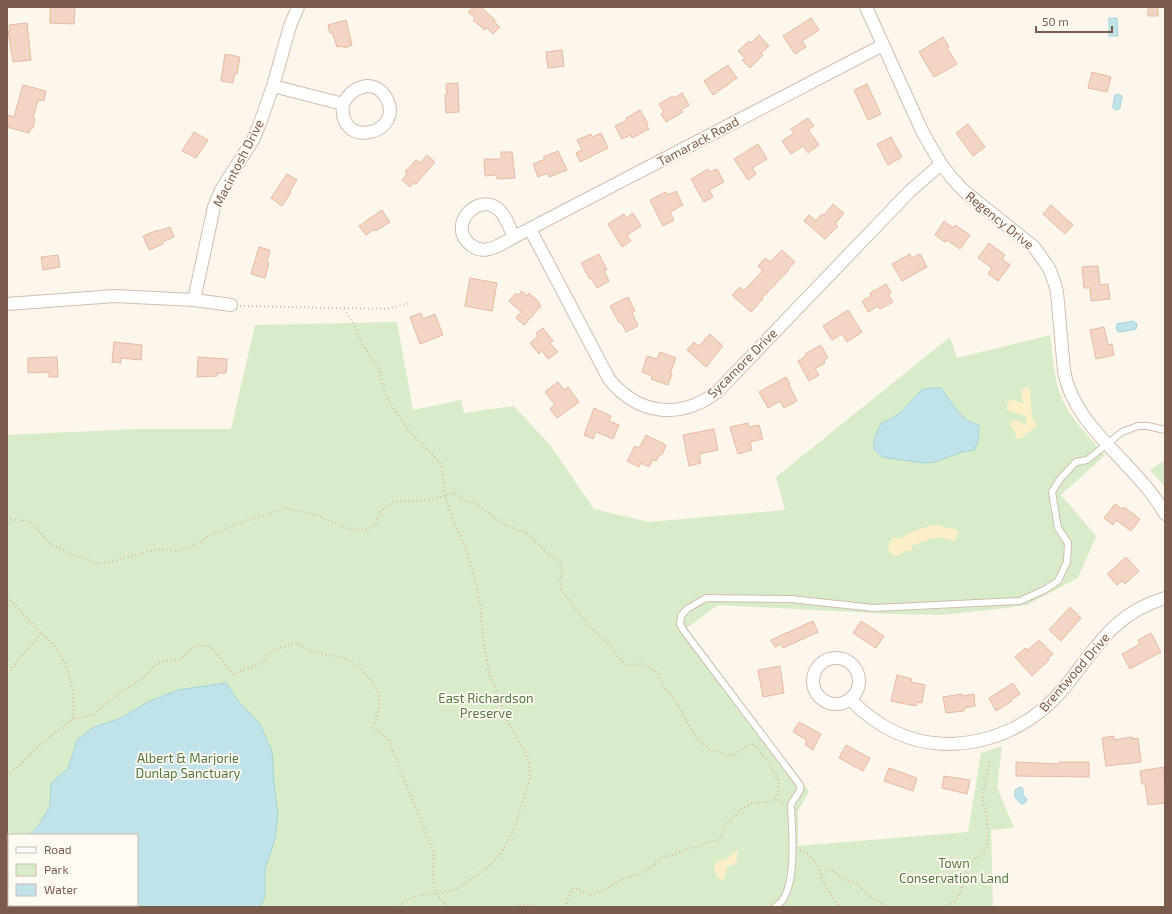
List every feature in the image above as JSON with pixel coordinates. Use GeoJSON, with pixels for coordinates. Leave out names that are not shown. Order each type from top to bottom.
{"type":"FeatureCollection","features":[{"type":"Feature","properties":{"kind":"street","name":"Macintosh Drive"},"geometry":{"type":"LineString","coordinates":[[194,300],[214,207],[221,190],[253,140],[273,86],[290,26],[298,7]]}},
{"type":"Feature","properties":{"kind":"street","name":"Regency Drive"},"geometry":{"type":"LineString","coordinates":[[866,7],[923,133],[941,164],[964,191],[1030,244],[1044,260],[1055,284],[1064,366],[1072,399],[1084,417],[1153,496],[1165,514]]}},
{"type":"Feature","properties":{"kind":"street","name":"Tamarack Road"},"geometry":{"type":"LineString","coordinates":[[514,237],[883,45]]}},
{"type":"Feature","properties":{"kind":"street"},"geometry":{"type":"LineString","coordinates":[[273,86],[343,104]]}},
{"type":"Feature","properties":{"kind":"street","name":"Sycamore Drive"},"geometry":{"type":"LineString","coordinates":[[530,229],[609,379],[615,387],[631,400],[650,408],[665,410],[680,409],[699,403],[717,392],[910,191],[941,164]]}},
{"type":"Feature","properties":{"kind":"street"},"geometry":{"type":"LineString","coordinates":[[7,304],[115,296],[194,300],[231,305]]}},
{"type":"Feature","properties":{"kind":"street","name":"Brentwood Drive"},"geometry":{"type":"LineString","coordinates":[[850,699],[863,712],[881,725],[896,733],[916,740],[933,743],[957,744],[993,738],[1020,726],[1045,708],[1064,687],[1103,638],[1117,624],[1134,611],[1154,601],[1165,598]]}},
{"type":"Feature","properties":{"kind":"lane"},"geometry":{"type":"LineString","coordinates":[[775,907],[782,902],[790,877],[792,860],[791,805],[793,799],[798,794],[800,785],[684,631],[680,624],[681,616],[687,609],[698,602],[706,598],[715,597],[752,600],[791,599],[874,608],[1020,601],[1044,590],[1058,581],[1067,562],[1068,544],[1058,528],[1052,492],[1060,479],[1076,462],[1087,460],[1115,437],[1130,428],[1148,426],[1165,430]]}},
{"type":"Feature","properties":{"kind":"path"},"geometry":{"type":"LineString","coordinates":[[231,305],[248,307],[387,309],[410,303]]}},
{"type":"Feature","properties":{"kind":"path"},"geometry":{"type":"LineString","coordinates":[[344,308],[354,325],[363,346],[378,367],[388,401],[408,430],[440,462],[445,496],[464,544],[474,577],[482,612],[484,645],[490,676],[506,718],[525,752],[529,763],[530,780],[516,823],[501,853],[491,864],[459,888],[441,893],[420,894],[401,903],[397,907]]}},
{"type":"Feature","properties":{"kind":"path"},"geometry":{"type":"LineString","coordinates":[[7,519],[30,521],[50,544],[78,557],[102,564],[150,550],[161,549],[180,551],[201,542],[210,535],[245,520],[286,508],[316,515],[347,528],[359,530],[368,528],[375,524],[381,511],[394,501],[420,501],[445,496],[453,492],[465,501],[475,503],[503,524],[528,534],[551,557],[559,560],[561,563],[561,589],[584,620],[612,647],[620,660],[627,665],[642,664],[657,672],[664,687],[673,697],[695,736],[710,750],[734,756],[747,745],[752,744],[766,759],[779,781],[778,793],[775,798],[769,802],[752,803],[741,809],[725,827],[722,836],[717,840],[708,842],[698,847],[689,848],[673,855],[662,857],[657,863],[639,874],[622,879],[598,892],[589,894],[577,889],[571,889],[566,907]]}},
{"type":"Feature","properties":{"kind":"path"},"geometry":{"type":"LineString","coordinates":[[7,597],[41,634],[50,640],[68,668],[75,705],[73,719]]}},
{"type":"Feature","properties":{"kind":"path"},"geometry":{"type":"LineString","coordinates":[[7,674],[41,634]]}},
{"type":"Feature","properties":{"kind":"path"},"geometry":{"type":"LineString","coordinates":[[7,775],[19,766],[42,743],[73,719],[93,715],[114,697],[143,678],[159,662],[179,660],[195,646],[209,646],[233,674],[260,664],[273,650],[297,643],[323,654],[335,655],[349,660],[362,671],[373,684],[379,695],[378,716],[373,727],[376,731],[388,739],[434,853],[432,880],[435,893],[448,907]]}},
{"type":"Feature","properties":{"kind":"path"},"geometry":{"type":"LineString","coordinates":[[948,907],[957,898],[961,891],[968,868],[986,849],[988,839],[986,811],[982,799],[990,759]]}},
{"type":"Feature","properties":{"kind":"path"},"geometry":{"type":"LineString","coordinates":[[792,846],[809,854],[840,907]]}},
{"type":"Feature","properties":{"kind":"path"},"geometry":{"type":"LineString","coordinates":[[821,874],[829,870],[834,871],[841,878],[855,882],[865,892],[886,907]]}},
{"type":"Feature","properties":{"kind":"path"},"geometry":{"type":"LineString","coordinates":[[516,907],[522,904],[535,907]]}},
{"type":"Feature","properties":{"kind":"green space","name":"East Richardson Preserve"},"geometry":{"type":"Polygon","coordinates":[[[397,322],[413,410],[461,400],[464,413],[514,406],[550,445],[594,509],[649,522],[785,510],[776,477],[950,337],[957,358],[1050,335],[1056,379],[1064,402],[1080,426],[1105,455],[1061,495],[1096,536],[1078,578],[1027,605],[999,609],[941,615],[718,605],[687,628],[809,791],[798,811],[798,846],[968,832],[981,753],[1002,746],[997,787],[1014,828],[991,830],[993,907],[7,907],[7,674],[10,671],[7,667],[7,435],[137,429],[231,429],[255,325],[397,322]]]}},
{"type":"Feature","properties":{"kind":"green space"},"geometry":{"type":"Polygon","coordinates":[[[1165,460],[1165,487],[1150,470],[1165,460]]]}},
{"type":"Feature","properties":{"kind":"sand"},"geometry":{"type":"Polygon","coordinates":[[[1026,387],[1030,389],[1032,418],[1037,425],[1019,439],[1015,438],[1016,432],[1010,427],[1012,420],[1020,421],[1026,425],[1027,422],[1025,416],[1007,410],[1007,404],[1012,399],[1023,404],[1021,391],[1026,387]]]}},
{"type":"Feature","properties":{"kind":"sand"},"geometry":{"type":"Polygon","coordinates":[[[936,524],[949,529],[955,529],[958,532],[955,541],[940,537],[913,545],[911,551],[905,551],[896,556],[888,551],[893,537],[900,539],[914,531],[936,524]]]}},
{"type":"Feature","properties":{"kind":"sand"},"geometry":{"type":"Polygon","coordinates":[[[737,850],[736,862],[731,866],[727,866],[724,879],[720,880],[715,871],[715,864],[726,859],[737,850]]]}},
{"type":"Feature","properties":{"kind":"water"},"geometry":{"type":"Polygon","coordinates":[[[1109,18],[1117,18],[1118,36],[1109,36],[1109,18]]]}},
{"type":"Feature","properties":{"kind":"water"},"geometry":{"type":"Polygon","coordinates":[[[1118,94],[1122,96],[1120,108],[1117,110],[1113,108],[1113,105],[1115,95],[1118,94]]]}},
{"type":"Feature","properties":{"kind":"water"},"geometry":{"type":"Polygon","coordinates":[[[1133,321],[1137,324],[1136,329],[1118,332],[1116,328],[1117,324],[1133,321]]]}},
{"type":"Feature","properties":{"kind":"water"},"geometry":{"type":"Polygon","coordinates":[[[941,388],[953,405],[967,420],[979,425],[978,441],[974,450],[962,452],[934,462],[924,463],[882,457],[874,449],[874,439],[882,423],[901,412],[922,390],[941,388]]]}},
{"type":"Feature","properties":{"kind":"water","name":"Albert & Marjorie Dunlap Sanctuary"},"geometry":{"type":"Polygon","coordinates":[[[226,683],[239,702],[260,724],[272,752],[278,815],[275,839],[265,869],[265,896],[260,907],[7,907],[8,872],[8,906],[138,906],[138,834],[31,834],[39,825],[50,806],[51,783],[68,769],[77,740],[94,727],[119,719],[152,700],[178,690],[226,683]]]}},
{"type":"Feature","properties":{"kind":"water"},"geometry":{"type":"Polygon","coordinates":[[[1020,787],[1023,789],[1023,795],[1027,799],[1023,804],[1020,803],[1015,797],[1015,790],[1020,787]]]}},
{"type":"Feature","properties":{"kind":"building"},"geometry":{"type":"Polygon","coordinates":[[[50,7],[75,7],[74,24],[50,23],[50,7]]]}},
{"type":"Feature","properties":{"kind":"building"},"geometry":{"type":"Polygon","coordinates":[[[474,7],[481,7],[500,27],[493,34],[487,28],[485,30],[473,20],[475,18],[468,12],[474,7]]]}},
{"type":"Feature","properties":{"kind":"building"},"geometry":{"type":"Polygon","coordinates":[[[1148,7],[1158,7],[1158,16],[1148,16],[1148,7]]]}},
{"type":"Feature","properties":{"kind":"building"},"geometry":{"type":"Polygon","coordinates":[[[811,18],[819,30],[802,41],[806,47],[795,54],[783,36],[811,18]]]}},
{"type":"Feature","properties":{"kind":"building"},"geometry":{"type":"Polygon","coordinates":[[[346,20],[352,45],[344,48],[343,46],[337,47],[328,25],[346,20]]]}},
{"type":"Feature","properties":{"kind":"building"},"geometry":{"type":"Polygon","coordinates":[[[27,23],[31,60],[13,62],[8,31],[10,31],[9,25],[27,23]]]}},
{"type":"Feature","properties":{"kind":"building"},"geometry":{"type":"Polygon","coordinates":[[[759,35],[769,46],[761,53],[763,55],[750,68],[742,60],[745,58],[738,51],[749,41],[751,43],[759,35]]]}},
{"type":"Feature","properties":{"kind":"building"},"geometry":{"type":"Polygon","coordinates":[[[943,37],[949,47],[947,48],[957,64],[934,77],[919,52],[943,37]]]}},
{"type":"Feature","properties":{"kind":"building"},"geometry":{"type":"Polygon","coordinates":[[[562,50],[564,66],[548,68],[546,52],[562,50]]]}},
{"type":"Feature","properties":{"kind":"building"},"geometry":{"type":"Polygon","coordinates":[[[225,54],[240,57],[237,74],[235,73],[233,83],[221,81],[225,54]]]}},
{"type":"Feature","properties":{"kind":"building"},"geometry":{"type":"Polygon","coordinates":[[[728,65],[737,78],[713,95],[704,81],[728,65]]]}},
{"type":"Feature","properties":{"kind":"building"},"geometry":{"type":"Polygon","coordinates":[[[1092,72],[1111,77],[1107,92],[1088,88],[1092,72]]]}},
{"type":"Feature","properties":{"kind":"building"},"geometry":{"type":"Polygon","coordinates":[[[458,83],[459,112],[446,113],[446,84],[458,83]]]}},
{"type":"Feature","properties":{"kind":"building"},"geometry":{"type":"Polygon","coordinates":[[[867,84],[881,114],[868,120],[854,90],[867,84]]]}},
{"type":"Feature","properties":{"kind":"building"},"geometry":{"type":"Polygon","coordinates":[[[23,85],[46,91],[44,101],[38,100],[33,118],[35,119],[33,128],[31,128],[29,133],[7,127],[7,115],[14,117],[23,85]]]}},
{"type":"Feature","properties":{"kind":"building"},"geometry":{"type":"Polygon","coordinates":[[[682,93],[689,105],[681,110],[683,112],[666,122],[661,114],[664,112],[659,104],[682,93]]]}},
{"type":"Feature","properties":{"kind":"building"},"geometry":{"type":"Polygon","coordinates":[[[640,110],[648,124],[646,125],[649,129],[632,138],[631,135],[622,139],[615,126],[627,120],[626,118],[640,110]]]}},
{"type":"Feature","properties":{"kind":"building"},"geometry":{"type":"Polygon","coordinates":[[[808,118],[814,126],[808,130],[819,145],[808,153],[803,146],[791,154],[782,141],[794,133],[791,129],[808,118]]]}},
{"type":"Feature","properties":{"kind":"building"},"geometry":{"type":"Polygon","coordinates":[[[968,124],[985,147],[973,156],[956,133],[968,124]]]}},
{"type":"Feature","properties":{"kind":"building"},"geometry":{"type":"Polygon","coordinates":[[[194,132],[208,140],[196,158],[182,151],[194,132]]]}},
{"type":"Feature","properties":{"kind":"building"},"geometry":{"type":"Polygon","coordinates":[[[601,133],[608,148],[580,162],[576,153],[582,150],[577,140],[591,134],[592,137],[601,133]]]}},
{"type":"Feature","properties":{"kind":"building"},"geometry":{"type":"Polygon","coordinates":[[[891,137],[902,157],[888,165],[877,144],[891,137]]]}},
{"type":"Feature","properties":{"kind":"building"},"geometry":{"type":"Polygon","coordinates":[[[758,144],[767,159],[752,168],[756,174],[748,180],[734,159],[758,144]]]}},
{"type":"Feature","properties":{"kind":"building"},"geometry":{"type":"Polygon","coordinates":[[[558,151],[567,170],[549,177],[548,173],[538,177],[533,164],[545,159],[543,157],[558,151]]]}},
{"type":"Feature","properties":{"kind":"building"},"geometry":{"type":"Polygon","coordinates":[[[501,152],[512,152],[515,178],[497,179],[496,175],[485,176],[484,159],[501,159],[501,152]]]}},
{"type":"Feature","properties":{"kind":"building"},"geometry":{"type":"Polygon","coordinates":[[[427,155],[435,162],[416,184],[414,183],[410,187],[402,180],[407,174],[405,172],[416,160],[420,163],[427,155]]]}},
{"type":"Feature","properties":{"kind":"building"},"geometry":{"type":"Polygon","coordinates":[[[708,169],[710,172],[717,169],[724,182],[709,190],[713,197],[704,202],[691,179],[708,169]]]}},
{"type":"Feature","properties":{"kind":"building"},"geometry":{"type":"Polygon","coordinates":[[[287,174],[297,180],[282,206],[271,198],[287,174]]]}},
{"type":"Feature","properties":{"kind":"building"},"geometry":{"type":"Polygon","coordinates":[[[676,191],[683,205],[670,212],[674,220],[663,226],[650,200],[666,192],[668,195],[676,191]]]}},
{"type":"Feature","properties":{"kind":"building"},"geometry":{"type":"Polygon","coordinates":[[[833,204],[844,213],[835,224],[838,226],[825,239],[804,221],[809,215],[816,221],[822,214],[824,215],[833,204]]]}},
{"type":"Feature","properties":{"kind":"building"},"geometry":{"type":"Polygon","coordinates":[[[1051,205],[1073,225],[1065,234],[1043,214],[1051,205]]]}},
{"type":"Feature","properties":{"kind":"building"},"geometry":{"type":"Polygon","coordinates":[[[382,210],[390,222],[376,231],[375,229],[366,235],[359,226],[382,210]]]}},
{"type":"Feature","properties":{"kind":"building"},"geometry":{"type":"Polygon","coordinates":[[[633,213],[641,226],[627,235],[631,241],[622,247],[608,224],[624,214],[626,218],[633,213]]]}},
{"type":"Feature","properties":{"kind":"building"},"geometry":{"type":"Polygon","coordinates":[[[944,221],[953,228],[955,225],[970,235],[960,249],[947,240],[945,242],[935,235],[944,221]]]}},
{"type":"Feature","properties":{"kind":"building"},"geometry":{"type":"Polygon","coordinates":[[[170,227],[174,237],[149,250],[143,236],[170,227]]]}},
{"type":"Feature","properties":{"kind":"building"},"geometry":{"type":"Polygon","coordinates":[[[989,243],[1005,255],[1002,259],[1010,265],[998,281],[988,274],[992,268],[978,258],[989,243]]]}},
{"type":"Feature","properties":{"kind":"building"},"geometry":{"type":"Polygon","coordinates":[[[259,247],[270,250],[267,262],[269,263],[265,278],[251,274],[259,247]]]}},
{"type":"Feature","properties":{"kind":"building"},"geometry":{"type":"Polygon","coordinates":[[[782,250],[795,262],[751,312],[732,295],[740,287],[744,291],[763,270],[758,266],[765,258],[770,262],[782,250]]]}},
{"type":"Feature","properties":{"kind":"building"},"geometry":{"type":"Polygon","coordinates":[[[599,254],[607,270],[604,271],[609,281],[597,288],[581,263],[599,254]]]}},
{"type":"Feature","properties":{"kind":"building"},"geometry":{"type":"Polygon","coordinates":[[[910,254],[911,258],[920,254],[927,267],[902,281],[892,264],[910,254]]]}},
{"type":"Feature","properties":{"kind":"building"},"geometry":{"type":"Polygon","coordinates":[[[58,255],[60,267],[43,270],[41,257],[58,255]]]}},
{"type":"Feature","properties":{"kind":"building"},"geometry":{"type":"Polygon","coordinates":[[[1098,266],[1100,285],[1108,284],[1110,299],[1091,301],[1090,288],[1084,288],[1082,267],[1098,266]]]}},
{"type":"Feature","properties":{"kind":"building"},"geometry":{"type":"Polygon","coordinates":[[[470,278],[497,283],[492,311],[465,306],[470,278]]]}},
{"type":"Feature","properties":{"kind":"building"},"geometry":{"type":"Polygon","coordinates":[[[886,284],[891,292],[888,294],[893,302],[880,309],[878,306],[868,312],[862,301],[871,296],[870,293],[886,284]]]}},
{"type":"Feature","properties":{"kind":"building"},"geometry":{"type":"Polygon","coordinates":[[[522,291],[527,296],[529,293],[540,303],[539,304],[541,306],[524,325],[516,318],[521,312],[509,301],[516,293],[518,295],[522,291]]]}},
{"type":"Feature","properties":{"kind":"building"},"geometry":{"type":"Polygon","coordinates":[[[628,297],[635,311],[632,313],[638,326],[626,332],[621,322],[619,323],[610,306],[628,297]]]}},
{"type":"Feature","properties":{"kind":"building"},"geometry":{"type":"Polygon","coordinates":[[[848,310],[862,332],[847,342],[842,334],[832,340],[823,326],[848,310]]]}},
{"type":"Feature","properties":{"kind":"building"},"geometry":{"type":"Polygon","coordinates":[[[421,313],[423,319],[435,314],[443,335],[420,344],[410,317],[421,313]]]}},
{"type":"Feature","properties":{"kind":"building"},"geometry":{"type":"Polygon","coordinates":[[[1104,327],[1108,345],[1112,344],[1114,355],[1096,359],[1090,330],[1104,327]]]}},
{"type":"Feature","properties":{"kind":"building"},"geometry":{"type":"Polygon","coordinates":[[[543,328],[553,341],[550,343],[558,352],[548,359],[542,351],[539,354],[530,343],[538,336],[536,333],[543,328]]]}},
{"type":"Feature","properties":{"kind":"building"},"geometry":{"type":"Polygon","coordinates":[[[710,334],[723,346],[706,367],[687,350],[694,342],[699,346],[710,334]]]}},
{"type":"Feature","properties":{"kind":"building"},"geometry":{"type":"Polygon","coordinates":[[[114,342],[142,345],[141,360],[121,358],[121,363],[112,362],[114,342]]]}},
{"type":"Feature","properties":{"kind":"building"},"geometry":{"type":"Polygon","coordinates":[[[821,345],[828,358],[824,360],[825,363],[815,369],[819,375],[809,381],[798,361],[806,356],[805,354],[821,345]]]}},
{"type":"Feature","properties":{"kind":"building"},"geometry":{"type":"Polygon","coordinates":[[[660,352],[676,358],[670,374],[672,374],[668,385],[651,379],[652,376],[642,372],[647,356],[657,359],[660,352]]]}},
{"type":"Feature","properties":{"kind":"building"},"geometry":{"type":"Polygon","coordinates":[[[57,357],[58,377],[49,377],[49,372],[28,373],[28,358],[57,357]]]}},
{"type":"Feature","properties":{"kind":"building"},"geometry":{"type":"Polygon","coordinates":[[[198,357],[227,359],[226,373],[217,373],[217,376],[197,377],[198,357]]]}},
{"type":"Feature","properties":{"kind":"building"},"geometry":{"type":"Polygon","coordinates":[[[786,377],[797,401],[784,408],[780,401],[768,408],[759,392],[786,377]]]}},
{"type":"Feature","properties":{"kind":"building"},"geometry":{"type":"Polygon","coordinates":[[[558,382],[564,390],[568,387],[579,402],[557,418],[550,409],[555,405],[545,392],[558,382]]]}},
{"type":"Feature","properties":{"kind":"building"},"geometry":{"type":"Polygon","coordinates":[[[594,408],[611,416],[609,421],[619,425],[613,439],[596,432],[593,439],[584,435],[594,408]]]}},
{"type":"Feature","properties":{"kind":"building"},"geometry":{"type":"Polygon","coordinates":[[[748,423],[749,427],[759,425],[763,439],[750,442],[752,450],[738,454],[730,427],[748,423]]]}},
{"type":"Feature","properties":{"kind":"building"},"geometry":{"type":"Polygon","coordinates":[[[714,429],[718,450],[699,454],[701,463],[689,466],[683,435],[714,429]]]}},
{"type":"Feature","properties":{"kind":"building"},"geometry":{"type":"Polygon","coordinates":[[[646,435],[666,445],[662,455],[660,454],[656,461],[653,460],[649,467],[641,463],[639,467],[627,461],[635,446],[639,448],[646,435]]]}},
{"type":"Feature","properties":{"kind":"building"},"geometry":{"type":"Polygon","coordinates":[[[1115,504],[1122,509],[1124,507],[1140,519],[1131,531],[1116,520],[1113,525],[1104,518],[1115,504]]]}},
{"type":"Feature","properties":{"kind":"building"},"geometry":{"type":"Polygon","coordinates":[[[1126,557],[1139,571],[1125,584],[1122,581],[1117,585],[1107,574],[1126,557]]]}},
{"type":"Feature","properties":{"kind":"building"},"geometry":{"type":"Polygon","coordinates":[[[1070,607],[1081,618],[1061,641],[1049,630],[1070,607]]]}},
{"type":"Feature","properties":{"kind":"building"},"geometry":{"type":"Polygon","coordinates":[[[813,621],[818,632],[783,648],[781,644],[775,647],[771,640],[813,621]]]}},
{"type":"Feature","properties":{"kind":"building"},"geometry":{"type":"Polygon","coordinates":[[[861,621],[884,636],[876,648],[853,633],[861,621]]]}},
{"type":"Feature","properties":{"kind":"building"},"geometry":{"type":"Polygon","coordinates":[[[1151,633],[1161,652],[1130,669],[1122,654],[1140,644],[1138,640],[1151,633]]]}},
{"type":"Feature","properties":{"kind":"building"},"geometry":{"type":"Polygon","coordinates":[[[1039,640],[1053,654],[1048,658],[1049,660],[1032,676],[1015,657],[1025,648],[1028,650],[1039,640]]]}},
{"type":"Feature","properties":{"kind":"building"},"geometry":{"type":"Polygon","coordinates":[[[780,666],[784,693],[763,697],[758,670],[780,666]]]}},
{"type":"Feature","properties":{"kind":"building"},"geometry":{"type":"Polygon","coordinates":[[[897,675],[912,679],[911,682],[925,685],[922,703],[917,702],[916,706],[891,701],[897,675]]]}},
{"type":"Feature","properties":{"kind":"building"},"geometry":{"type":"Polygon","coordinates":[[[1013,683],[1020,694],[996,711],[989,698],[1013,683]]]}},
{"type":"Feature","properties":{"kind":"building"},"geometry":{"type":"Polygon","coordinates":[[[962,694],[962,696],[974,694],[975,706],[964,708],[964,711],[946,713],[943,697],[962,694]]]}},
{"type":"Feature","properties":{"kind":"building"},"geometry":{"type":"Polygon","coordinates":[[[799,722],[821,734],[813,750],[805,745],[807,740],[793,732],[799,722]]]}},
{"type":"Feature","properties":{"kind":"building"},"geometry":{"type":"Polygon","coordinates":[[[1114,736],[1114,740],[1132,737],[1133,739],[1138,738],[1141,762],[1106,766],[1102,738],[1114,736]]]}},
{"type":"Feature","properties":{"kind":"building"},"geometry":{"type":"Polygon","coordinates":[[[846,745],[870,758],[863,771],[839,758],[846,745]]]}},
{"type":"Feature","properties":{"kind":"building"},"geometry":{"type":"Polygon","coordinates":[[[1016,762],[1059,764],[1059,762],[1089,762],[1089,777],[1016,776],[1016,762]]]}},
{"type":"Feature","properties":{"kind":"building"},"geometry":{"type":"Polygon","coordinates":[[[1164,767],[1165,803],[1148,805],[1145,784],[1142,784],[1140,771],[1164,767]]]}},
{"type":"Feature","properties":{"kind":"building"},"geometry":{"type":"Polygon","coordinates":[[[889,768],[917,778],[913,791],[884,781],[889,768]]]}},
{"type":"Feature","properties":{"kind":"building"},"geometry":{"type":"Polygon","coordinates":[[[944,776],[970,780],[967,794],[942,788],[944,776]]]}},
{"type":"Feature","properties":{"kind":"park label","name":"Town Conservation Land"},"geometry":{"type":"Point","coordinates":[954,870]}}]}
